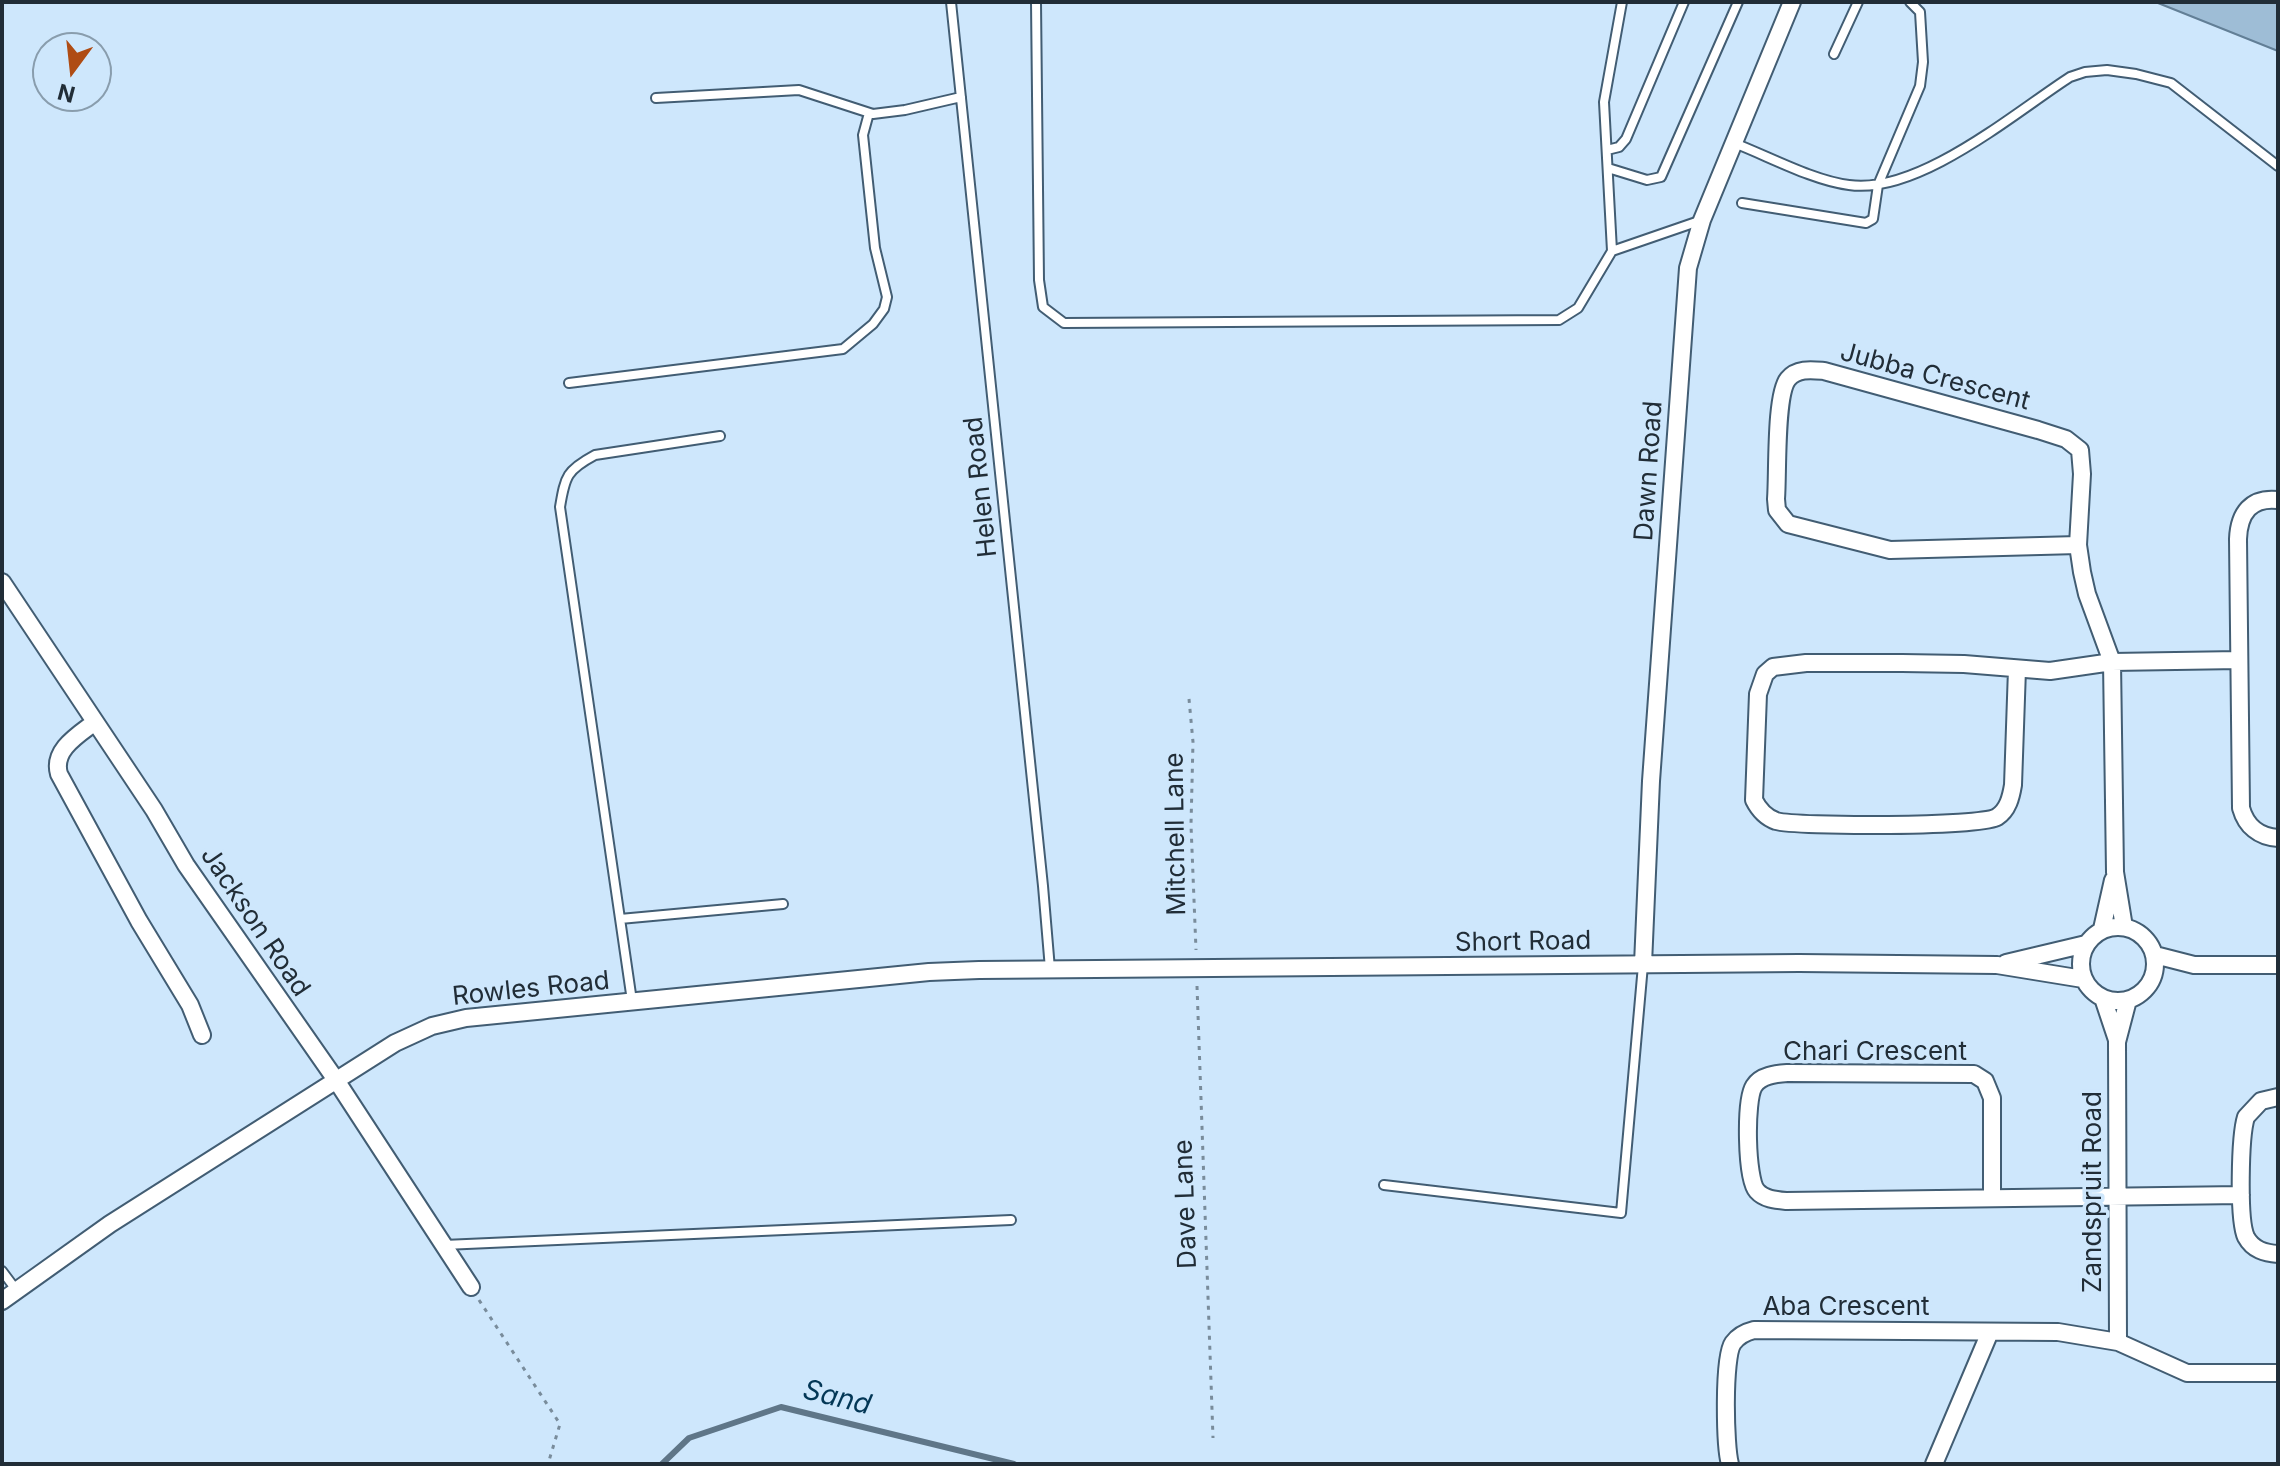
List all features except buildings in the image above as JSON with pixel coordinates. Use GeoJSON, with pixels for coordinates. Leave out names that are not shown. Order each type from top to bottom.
{"type":"FeatureCollection","features":[{"type":"Feature","properties":{"kind":"street","name":"Dawn Road"},"geometry":{"type":"LineString","coordinates":[[1643,964],[1651,781],[1685,294],[1691,256],[1702,220],[1792,2]]}},
{"type":"Feature","properties":{"kind":"street","name":"Jubba Crescent"},"geometry":{"type":"LineString","coordinates":[[2078,545],[1890,550],[1788,524],[1777,510],[1776,499],[1780,401],[1789,378],[1806,370],[1824,371],[2038,430],[2075,444],[2082,459],[2078,545],[2087,594],[2112,662],[2115,872]]}},
{"type":"Feature","properties":{"kind":"street"},"geometry":{"type":"LineString","coordinates":[[2278,500],[2259,501],[2249,506],[2240,523],[2239,660],[2241,808],[2246,821],[2256,831],[2278,838]]}},
{"type":"Feature","properties":{"kind":"street","name":"Jackson Road"},"geometry":{"type":"LineString","coordinates":[[2,582],[154,810],[186,865],[336,1080],[471,1287]]}},
{"type":"Feature","properties":{"kind":"street"},"geometry":{"type":"LineString","coordinates":[[2017,669],[2013,785],[2009,801],[1997,817],[1980,823],[1818,824],[1779,822],[1757,807],[1754,792],[1758,694],[1765,674],[1773,667],[1806,663],[1964,664],[2050,671],[2112,662],[2239,660]]}},
{"type":"Feature","properties":{"kind":"street"},"geometry":{"type":"LineString","coordinates":[[95,722],[63,750],[57,763],[59,774],[139,921],[190,1005],[202,1035]]}},
{"type":"Feature","properties":{"kind":"street"},"geometry":{"type":"LineString","coordinates":[[2115,872],[2124,927]]}},
{"type":"Feature","properties":{"kind":"street"},"geometry":{"type":"LineString","coordinates":[[2102,929],[2124,927],[2143,936],[2155,955],[2153,977],[2139,995],[2116,1001],[2103,998],[2091,990],[2083,979],[2080,965],[2086,944],[2102,929],[2115,872]]}},
{"type":"Feature","properties":{"kind":"street","name":"Short Road"},"geometry":{"type":"LineString","coordinates":[[1997,965],[2086,944]]}},
{"type":"Feature","properties":{"kind":"street"},"geometry":{"type":"LineString","coordinates":[[2155,955],[2194,965],[2278,965]]}},
{"type":"Feature","properties":{"kind":"street","name":"Short Road"},"geometry":{"type":"LineString","coordinates":[[1050,969],[1643,964],[1997,965],[2083,979]]}},
{"type":"Feature","properties":{"kind":"street"},"geometry":{"type":"LineString","coordinates":[[2153,977],[2194,965]]}},
{"type":"Feature","properties":{"kind":"street","name":"Rowles Road"},"geometry":{"type":"LineString","coordinates":[[2,1301],[110,1224],[395,1043],[432,1026],[466,1018],[929,972],[1050,969]]}},
{"type":"Feature","properties":{"kind":"street","name":"Zandspruit Road"},"geometry":{"type":"LineString","coordinates":[[2103,998],[2117,1042]]}},
{"type":"Feature","properties":{"kind":"street","name":"Zandspruit Road"},"geometry":{"type":"LineString","coordinates":[[2118,1342],[2117,1042],[2128,1000]]}},
{"type":"Feature","properties":{"kind":"street","name":"Chari Crescent"},"geometry":{"type":"LineString","coordinates":[[1992,1198],[1992,1098],[1985,1081],[1974,1074],[1788,1073],[1765,1077],[1754,1086],[1749,1098],[1749,1176],[1762,1195],[1786,1201],[2241,1195]]}},
{"type":"Feature","properties":{"kind":"street"},"geometry":{"type":"LineString","coordinates":[[2278,1097],[2261,1101],[2246,1117],[2241,1195],[2246,1237],[2258,1250],[2278,1254]]}},
{"type":"Feature","properties":{"kind":"street","name":"Aba Crescent"},"geometry":{"type":"LineString","coordinates":[[1730,1464],[1727,1440],[1728,1360],[1734,1341],[1747,1332],[2058,1332],[2118,1342],[2179,1371],[2278,1373]]}},
{"type":"Feature","properties":{"kind":"street"},"geometry":{"type":"LineString","coordinates":[[1934,1464],[1990,1332]]}},
{"type":"Feature","properties":{"kind":"lane","name":"Helen Road"},"geometry":{"type":"LineString","coordinates":[[951,2],[1050,969]]}},
{"type":"Feature","properties":{"kind":"lane"},"geometry":{"type":"LineString","coordinates":[[1036,2],[1039,280],[1043,307],[1064,323],[1559,320],[1578,308],[1612,251],[1604,102],[1622,2]]}},
{"type":"Feature","properties":{"kind":"lane"},"geometry":{"type":"LineString","coordinates":[[1607,150],[1619,147],[1626,139],[1684,2]]}},
{"type":"Feature","properties":{"kind":"lane"},"geometry":{"type":"LineString","coordinates":[[1608,168],[1647,180],[1661,177],[1738,2]]}},
{"type":"Feature","properties":{"kind":"lane"},"geometry":{"type":"LineString","coordinates":[[1834,54],[1858,2]]}},
{"type":"Feature","properties":{"kind":"lane"},"geometry":{"type":"LineString","coordinates":[[1742,203],[1866,223],[1873,219],[1878,185],[1923,75],[1920,12],[1910,2]]}},
{"type":"Feature","properties":{"kind":"lane"},"geometry":{"type":"LineString","coordinates":[[1734,143],[1830,181],[1850,186],[1878,185],[1927,169],[1972,143],[2070,77],[2107,70],[2171,83],[2278,166]]}},
{"type":"Feature","properties":{"kind":"lane"},"geometry":{"type":"LineString","coordinates":[[656,98],[799,90],[869,113],[905,110],[961,97]]}},
{"type":"Feature","properties":{"kind":"lane"},"geometry":{"type":"LineString","coordinates":[[569,383],[843,349],[873,324],[884,309],[887,297],[875,248],[863,135],[869,113]]}},
{"type":"Feature","properties":{"kind":"lane"},"geometry":{"type":"LineString","coordinates":[[1612,251],[1702,220]]}},
{"type":"Feature","properties":{"kind":"lane"},"geometry":{"type":"LineString","coordinates":[[632,1001],[560,507],[565,476],[579,463],[595,455],[720,436]]}},
{"type":"Feature","properties":{"kind":"lane"},"geometry":{"type":"LineString","coordinates":[[620,919],[783,904]]}},
{"type":"Feature","properties":{"kind":"lane"},"geometry":{"type":"LineString","coordinates":[[1384,1185],[1621,1213],[1643,964]]}},
{"type":"Feature","properties":{"kind":"lane"},"geometry":{"type":"LineString","coordinates":[[444,1245],[1011,1220]]}},
{"type":"Feature","properties":{"kind":"lane"},"geometry":{"type":"LineString","coordinates":[[2,1271],[17,1291]]}},
{"type":"Feature","properties":{"kind":"path","name":"Mitchell Lane"},"geometry":{"type":"LineString","coordinates":[[1189,699],[1193,742],[1191,825],[1197,968]]}},
{"type":"Feature","properties":{"kind":"path","name":"Dave Lane"},"geometry":{"type":"LineString","coordinates":[[1197,968],[1213,1438]]}},
{"type":"Feature","properties":{"kind":"path"},"geometry":{"type":"LineString","coordinates":[[471,1287],[560,1424],[548,1464]]}},
{"type":"Feature","properties":{"kind":"waterway","name":"Sand"},"geometry":{"type":"LineString","coordinates":[[662,1464],[689,1438],[781,1407],[1014,1464]]}}]}
